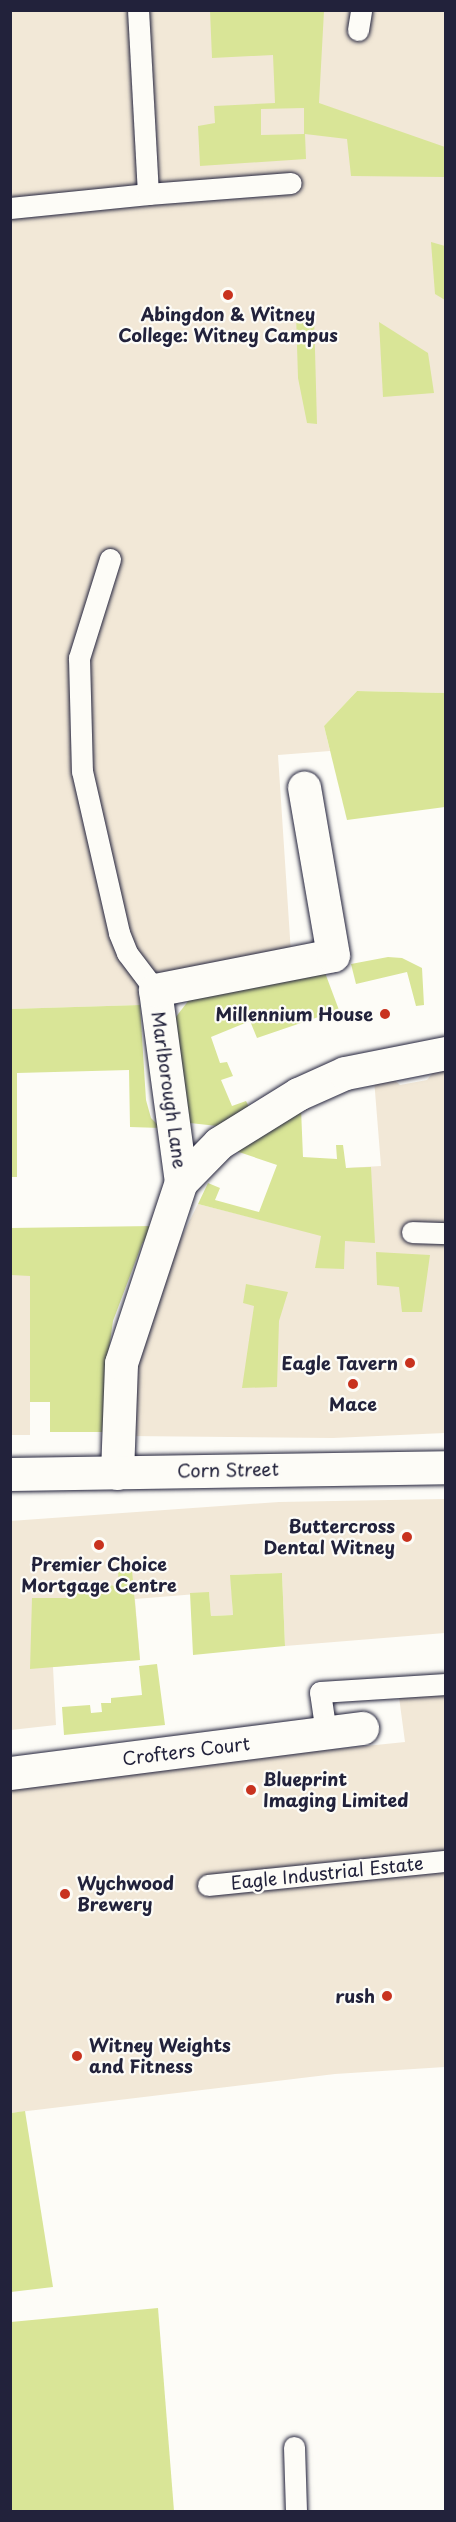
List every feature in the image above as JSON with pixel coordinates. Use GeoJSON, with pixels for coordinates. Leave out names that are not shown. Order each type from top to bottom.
{"type":"FeatureCollection","features":[{"type":"Feature","properties":{"kind":"street","name":"Marlborough Lane"},"geometry":{"type":"LineString","coordinates":[[182,1182],[155,990],[333,955],[304,787]]}},
{"type":"Feature","properties":{"kind":"street","name":"Marlborough Lane"},"geometry":{"type":"LineString","coordinates":[[117,1473],[121,1363],[182,1182],[219,1143],[298,1094],[345,1073],[446,1053]]}},
{"type":"Feature","properties":{"kind":"street","name":"Corn Street"},"geometry":{"type":"LineString","coordinates":[[10,1474],[446,1467]]}},
{"type":"Feature","properties":{"kind":"street","name":"Crofters Court"},"geometry":{"type":"LineString","coordinates":[[10,1773],[362,1728]]}},
{"type":"Feature","properties":{"kind":"lane"},"geometry":{"type":"LineString","coordinates":[[138,10],[148,194]]}},
{"type":"Feature","properties":{"kind":"lane"},"geometry":{"type":"LineString","coordinates":[[10,208],[291,183]]}},
{"type":"Feature","properties":{"kind":"lane"},"geometry":{"type":"LineString","coordinates":[[110,559],[79,658],[82,771],[118,933],[127,953],[155,990]]}},
{"type":"Feature","properties":{"kind":"lane"},"geometry":{"type":"LineString","coordinates":[[412,1232],[446,1233]]}},
{"type":"Feature","properties":{"kind":"lane"},"geometry":{"type":"LineString","coordinates":[[326,1732],[320,1692],[446,1684]]}},
{"type":"Feature","properties":{"kind":"lane","name":"Eagle Industrial Estate"},"geometry":{"type":"LineString","coordinates":[[208,1885],[446,1861]]}},
{"type":"Feature","properties":{"kind":"lane"},"geometry":{"type":"LineString","coordinates":[[294,2447],[296,2511]]}},
{"type":"Feature","properties":{"kind":"shaded area"},"geometry":{"type":"Polygon","coordinates":[[[10,11],[445,11],[445,693],[357,691],[324,726],[330,751],[278,755],[291,953],[137,979],[140,1005],[11,1009],[10,11]]]}},
{"type":"Feature","properties":{"kind":"shaded area"},"geometry":{"type":"Polygon","coordinates":[[[445,1065],[445,1433],[333,1438],[128,1436],[132,1362],[165,1270],[198,1204],[321,1235],[346,1168],[381,1166],[374,1079],[390,1076],[400,1085],[427,1080],[437,1067],[445,1065]]]}},
{"type":"Feature","properties":{"kind":"shaded area"},"geometry":{"type":"Polygon","coordinates":[[[11,1275],[30,1275],[30,1435],[11,1435],[11,1275]]]}},
{"type":"Feature","properties":{"kind":"shaded area"},"geometry":{"type":"Polygon","coordinates":[[[445,1499],[445,1633],[285,1646],[282,1573],[231,1575],[233,1615],[211,1616],[209,1593],[135,1599],[140,1660],[53,1667],[56,1725],[11,1730],[10,1521],[279,1502],[445,1499]]]}},
{"type":"Feature","properties":{"kind":"shaded area"},"geometry":{"type":"Polygon","coordinates":[[[445,1693],[445,2067],[335,2074],[11,2113],[10,1788],[171,1766],[405,1742],[399,1697],[445,1693]]]}},
{"type":"Feature","properties":{"kind":"green space"},"geometry":{"type":"Polygon","coordinates":[[[210,11],[324,11],[319,103],[445,147],[445,177],[351,176],[347,139],[305,134],[306,159],[200,166],[198,126],[215,123],[214,106],[275,103],[273,55],[212,58],[210,11]],[[304,108],[261,109],[261,135],[304,134],[304,108]]]}},
{"type":"Feature","properties":{"kind":"green space"},"geometry":{"type":"Polygon","coordinates":[[[431,242],[445,246],[445,300],[435,294],[431,242]]]}},
{"type":"Feature","properties":{"kind":"green space"},"geometry":{"type":"Polygon","coordinates":[[[296,313],[314,313],[317,424],[307,423],[298,378],[296,313]]]}},
{"type":"Feature","properties":{"kind":"green space"},"geometry":{"type":"Polygon","coordinates":[[[379,322],[428,353],[434,393],[383,397],[379,322]]]}},
{"type":"Feature","properties":{"kind":"green space"},"geometry":{"type":"Polygon","coordinates":[[[357,691],[445,693],[445,807],[347,820],[324,726],[357,691]]]}},
{"type":"Feature","properties":{"kind":"green space"},"geometry":{"type":"Polygon","coordinates":[[[388,957],[402,958],[422,968],[424,1005],[416,1006],[407,972],[356,984],[351,964],[388,957]]]}},
{"type":"Feature","properties":{"kind":"green space"},"geometry":{"type":"Polygon","coordinates":[[[324,970],[339,1010],[257,1038],[250,1021],[211,1037],[220,1063],[227,1062],[233,1076],[221,1080],[232,1106],[246,1101],[250,1109],[217,1126],[190,1123],[172,1022],[189,1000],[324,970]]]}},
{"type":"Feature","properties":{"kind":"green space"},"geometry":{"type":"Polygon","coordinates":[[[140,1005],[146,1100],[151,1118],[161,1128],[130,1127],[129,1070],[17,1073],[17,1177],[11,1177],[10,1009],[140,1005]]]}},
{"type":"Feature","properties":{"kind":"green space"},"geometry":{"type":"Polygon","coordinates":[[[301,1109],[303,1157],[337,1159],[336,1145],[343,1145],[346,1168],[371,1167],[375,1243],[345,1241],[344,1269],[315,1268],[321,1236],[198,1204],[208,1183],[220,1188],[215,1200],[259,1212],[277,1165],[236,1151],[301,1109]]]}},
{"type":"Feature","properties":{"kind":"green space"},"geometry":{"type":"Polygon","coordinates":[[[153,1226],[142,1244],[113,1321],[107,1363],[106,1432],[50,1432],[50,1402],[30,1402],[30,1276],[11,1275],[10,1228],[153,1226]]]}},
{"type":"Feature","properties":{"kind":"green space"},"geometry":{"type":"Polygon","coordinates":[[[376,1252],[430,1255],[422,1312],[402,1312],[399,1287],[377,1285],[376,1252]]]}},
{"type":"Feature","properties":{"kind":"green space"},"geometry":{"type":"Polygon","coordinates":[[[246,1284],[288,1292],[279,1321],[277,1387],[242,1388],[254,1306],[243,1303],[246,1284]]]}},
{"type":"Feature","properties":{"kind":"green space"},"geometry":{"type":"Polygon","coordinates":[[[118,1570],[132,1570],[140,1660],[30,1669],[32,1598],[72,1598],[72,1583],[119,1586],[118,1570]]]}},
{"type":"Feature","properties":{"kind":"green space"},"geometry":{"type":"Polygon","coordinates":[[[282,1573],[285,1646],[193,1655],[190,1593],[209,1592],[211,1616],[233,1615],[230,1575],[282,1573]]]}},
{"type":"Feature","properties":{"kind":"green space"},"geometry":{"type":"Polygon","coordinates":[[[157,1664],[165,1725],[64,1735],[62,1707],[90,1705],[91,1713],[102,1712],[101,1703],[111,1703],[111,1698],[142,1695],[139,1666],[157,1664]]]}},
{"type":"Feature","properties":{"kind":"green space"},"geometry":{"type":"Polygon","coordinates":[[[25,2111],[53,2287],[11,2292],[11,2113],[25,2111]]]}},
{"type":"Feature","properties":{"kind":"green space"},"geometry":{"type":"Polygon","coordinates":[[[158,2308],[174,2511],[11,2511],[11,2322],[158,2308]]]}},
{"type":"Feature","properties":{"kind":"place","name":"Abingdon & Witney College: Witney Campus"},"geometry":{"type":"Point","coordinates":[228,295]}},
{"type":"Feature","properties":{"kind":"place","name":"Millennium House"},"geometry":{"type":"Point","coordinates":[385,1014]}},
{"type":"Feature","properties":{"kind":"place","name":"Eagle Tavern"},"geometry":{"type":"Point","coordinates":[410,1363]}},
{"type":"Feature","properties":{"kind":"place","name":"Mace"},"geometry":{"type":"Point","coordinates":[353,1384]}},
{"type":"Feature","properties":{"kind":"place","name":"Buttercross Dental Witney"},"geometry":{"type":"Point","coordinates":[407,1537]}},
{"type":"Feature","properties":{"kind":"place","name":"Premier Choice Mortgage Centre"},"geometry":{"type":"Point","coordinates":[99,1545]}},
{"type":"Feature","properties":{"kind":"place","name":"Blueprint Imaging Limited"},"geometry":{"type":"Point","coordinates":[251,1790]}},
{"type":"Feature","properties":{"kind":"place","name":"Wychwood Brewery"},"geometry":{"type":"Point","coordinates":[65,1894]}},
{"type":"Feature","properties":{"kind":"place","name":"rush"},"geometry":{"type":"Point","coordinates":[387,1996]}},
{"type":"Feature","properties":{"kind":"place","name":"Witney Weights and Fitness"},"geometry":{"type":"Point","coordinates":[77,2056]}}]}
